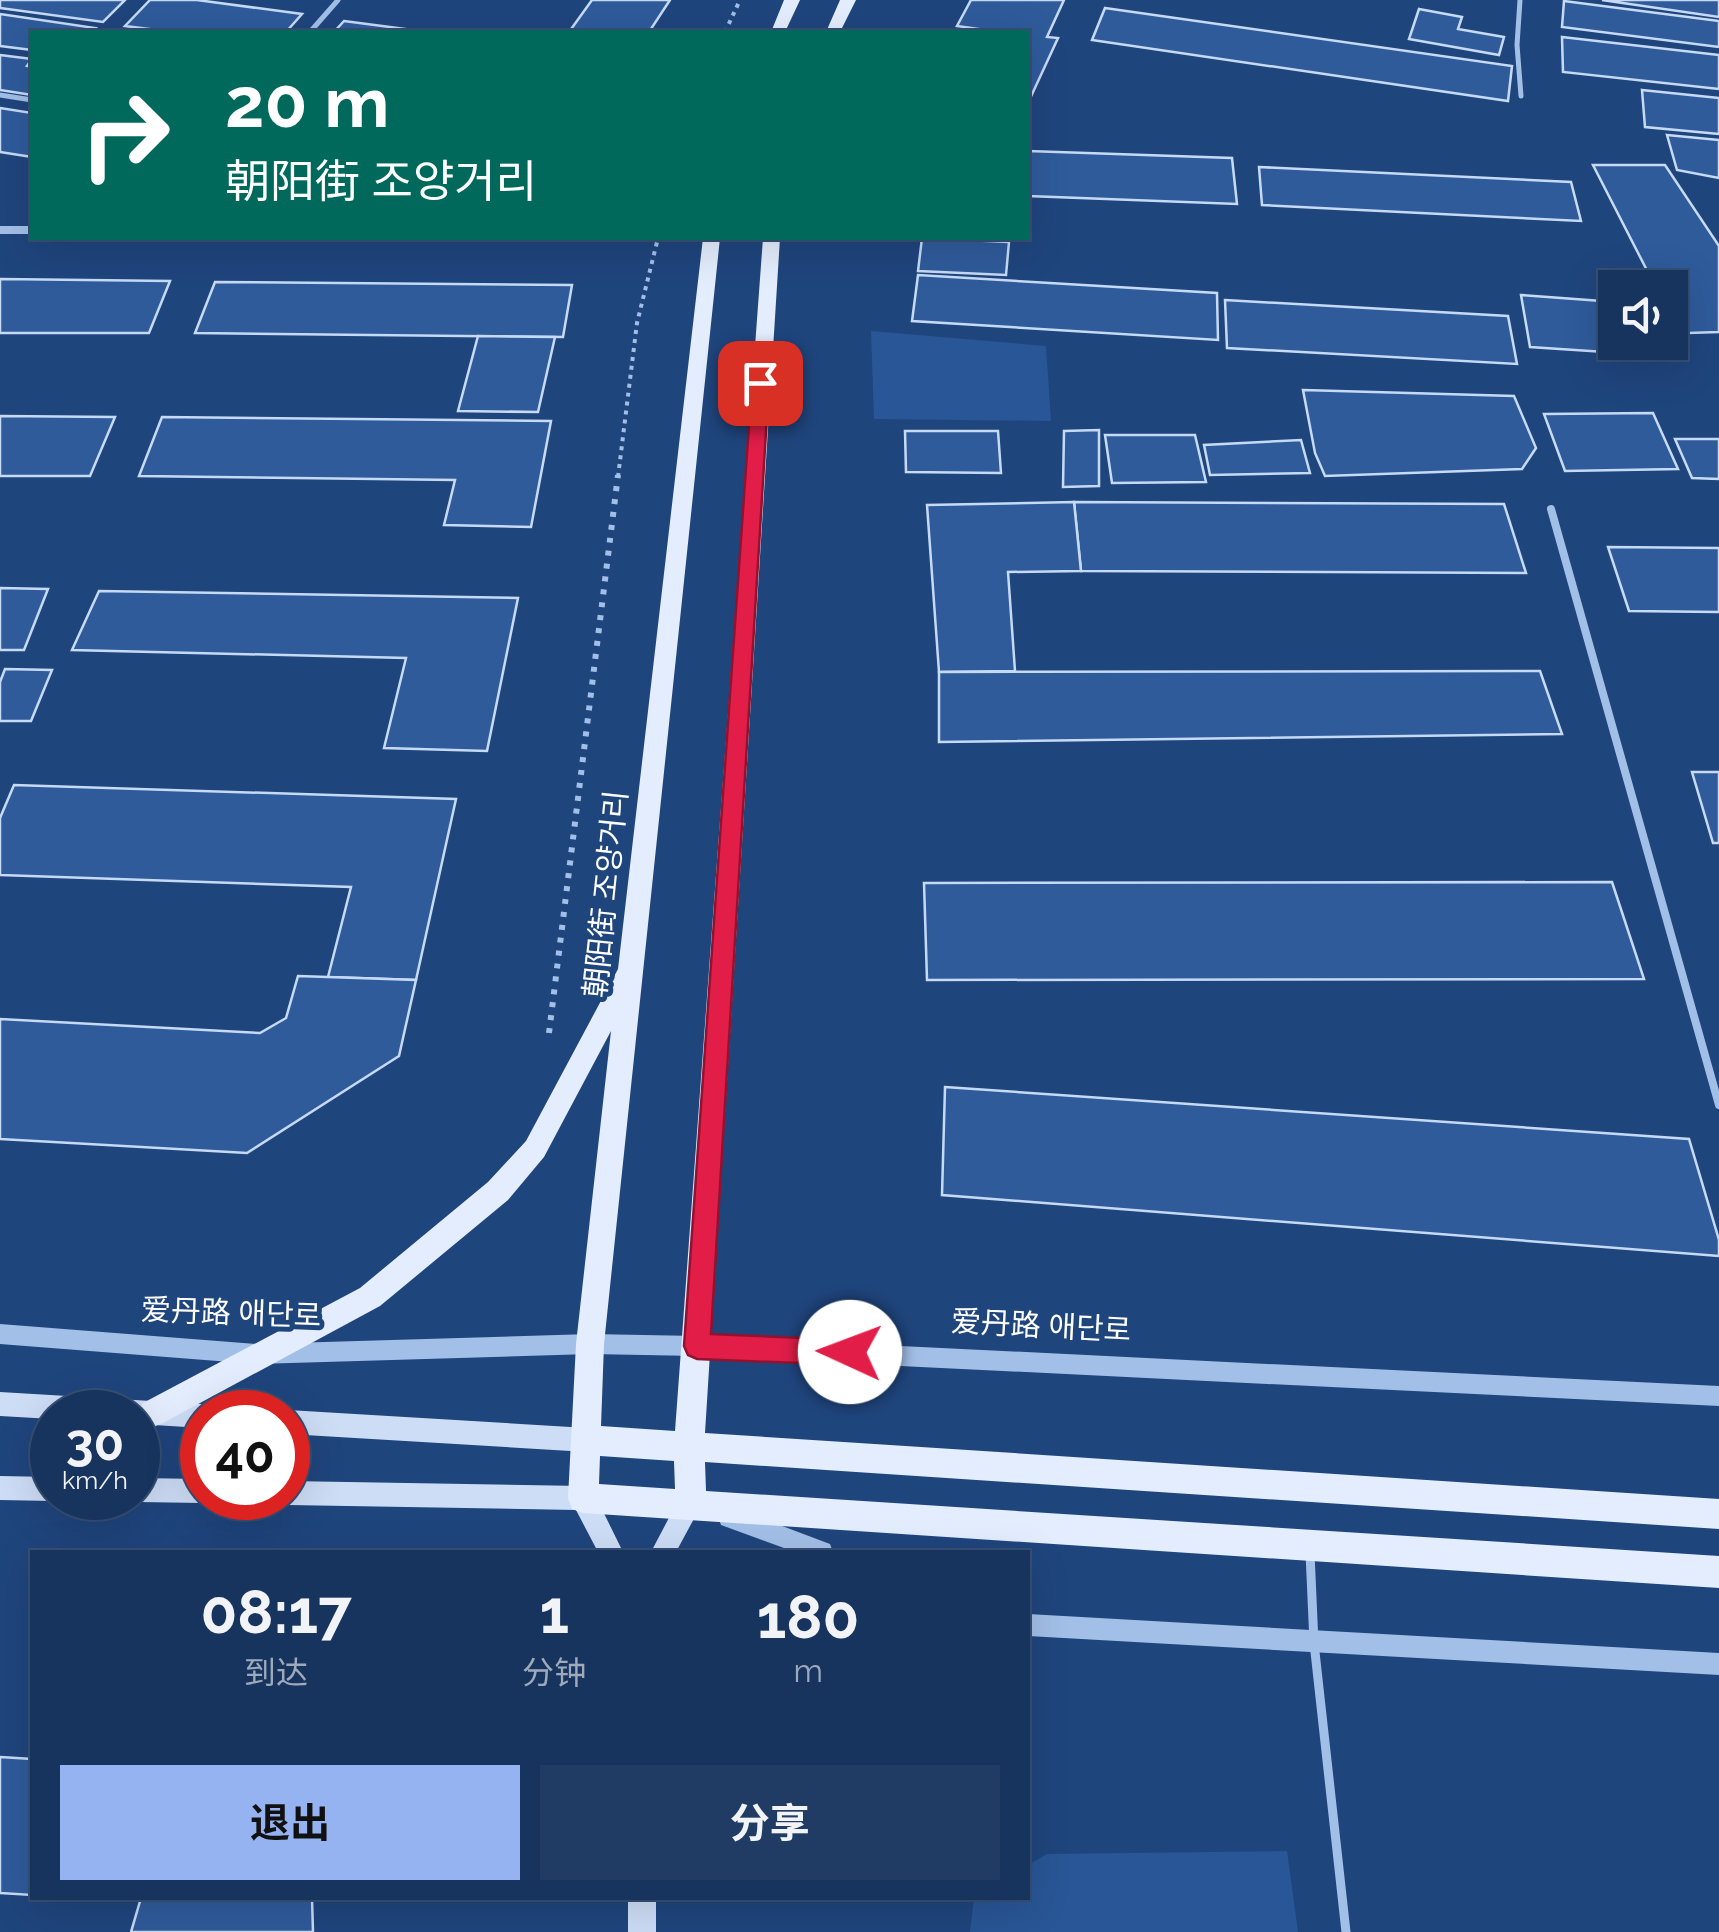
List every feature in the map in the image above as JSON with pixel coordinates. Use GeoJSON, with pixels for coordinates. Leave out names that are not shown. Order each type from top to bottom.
{"type":"FeatureCollection","features":[{"type":"Feature","properties":{"kind":"main road"},"geometry":{"type":"LineString","coordinates":[[779,30],[792,0]]}},
{"type":"Feature","properties":{"kind":"main road"},"geometry":{"type":"LineString","coordinates":[[834,30],[848,0]]}},
{"type":"Feature","properties":{"kind":"main road","name":"朝阳街 조양거리"},"geometry":{"type":"LineString","coordinates":[[609,1550],[583,1498],[590,1344],[711,240]]}},
{"type":"Feature","properties":{"kind":"main road"},"geometry":{"type":"LineString","coordinates":[[664,1550],[691,1502],[689,1447],[772,240]]}},
{"type":"Feature","properties":{"kind":"main road"},"geometry":{"type":"LineString","coordinates":[[160,1409],[370,1296],[498,1191],[534,1149],[634,964]]}},
{"type":"Feature","properties":{"kind":"main road"},"geometry":{"type":"LineString","coordinates":[[0,1404],[30,1406]]}},
{"type":"Feature","properties":{"kind":"main road"},"geometry":{"type":"LineString","coordinates":[[310,1423],[1719,1514]]}},
{"type":"Feature","properties":{"kind":"main road"},"geometry":{"type":"LineString","coordinates":[[0,1488],[30,1489]]}},
{"type":"Feature","properties":{"kind":"main road"},"geometry":{"type":"LineString","coordinates":[[310,1493],[691,1502],[1719,1572]]}},
{"type":"Feature","properties":{"kind":"main road"},"geometry":{"type":"LineString","coordinates":[[642,1900],[642,1932]]}},
{"type":"Feature","properties":{"kind":"street"},"geometry":{"type":"LineString","coordinates":[[0,230],[30,230]]}},
{"type":"Feature","properties":{"kind":"street","name":"爱丹路 애단로"},"geometry":{"type":"LineString","coordinates":[[0,1334],[257,1354],[590,1344],[697,1346],[1719,1396]]}},
{"type":"Feature","properties":{"kind":"street"},"geometry":{"type":"LineString","coordinates":[[691,1502],[817,1550]]}},
{"type":"Feature","properties":{"kind":"street"},"geometry":{"type":"LineString","coordinates":[[1030,1625],[1719,1664]]}},
{"type":"Feature","properties":{"kind":"lane"},"geometry":{"type":"LineString","coordinates":[[312,30],[338,0]]}},
{"type":"Feature","properties":{"kind":"lane"},"geometry":{"type":"LineString","coordinates":[[1520,0],[1517,45],[1521,96]]}},
{"type":"Feature","properties":{"kind":"lane"},"geometry":{"type":"LineString","coordinates":[[0,95],[30,100]]}},
{"type":"Feature","properties":{"kind":"lane"},"geometry":{"type":"LineString","coordinates":[[1551,509],[1719,1106]]}},
{"type":"Feature","properties":{"kind":"lane"},"geometry":{"type":"LineString","coordinates":[[1309,1547],[1314,1643],[1346,1932]]}},
{"type":"Feature","properties":{"kind":"path"},"geometry":{"type":"LineString","coordinates":[[727,30],[740,0]]}},
{"type":"Feature","properties":{"kind":"path"},"geometry":{"type":"LineString","coordinates":[[546,1052],[637,324],[658,240]]}},
{"type":"Feature","properties":{"kind":"shaded area"},"geometry":{"type":"Polygon","coordinates":[[[871,331],[1046,346],[1051,421],[874,419],[871,331]]]}},
{"type":"Feature","properties":{"kind":"shaded area"},"geometry":{"type":"Polygon","coordinates":[[[1287,1851],[1298,1932],[970,1932],[974,1900],[1030,1900],[1030,1864],[1047,1854],[1287,1851]]]}},
{"type":"Feature","properties":{"kind":"building"},"geometry":{"type":"Polygon","coordinates":[[[0,0],[125,0],[103,22],[0,8],[0,0]]]}},
{"type":"Feature","properties":{"kind":"building"},"geometry":{"type":"Polygon","coordinates":[[[150,0],[197,0],[302,14],[288,30],[157,30],[125,26],[150,0]]]}},
{"type":"Feature","properties":{"kind":"building"},"geometry":{"type":"Polygon","coordinates":[[[592,0],[670,0],[650,30],[570,30],[592,0]]]}},
{"type":"Feature","properties":{"kind":"building"},"geometry":{"type":"Polygon","coordinates":[[[971,0],[1064,0],[1047,37],[1058,38],[1030,99],[1030,30],[957,26],[971,0]]]}},
{"type":"Feature","properties":{"kind":"building"},"geometry":{"type":"Polygon","coordinates":[[[1602,0],[1719,0],[1719,17],[1602,0]]]}},
{"type":"Feature","properties":{"kind":"building"},"geometry":{"type":"Polygon","coordinates":[[[1564,1],[1719,21],[1719,47],[1562,27],[1564,1]]]}},
{"type":"Feature","properties":{"kind":"building"},"geometry":{"type":"Polygon","coordinates":[[[1105,8],[1512,66],[1508,101],[1092,40],[1105,8]]]}},
{"type":"Feature","properties":{"kind":"building"},"geometry":{"type":"Polygon","coordinates":[[[1419,9],[1462,17],[1458,29],[1504,37],[1499,55],[1409,39],[1419,9]]]}},
{"type":"Feature","properties":{"kind":"building"},"geometry":{"type":"Polygon","coordinates":[[[0,14],[95,28],[30,30],[30,50],[0,46],[0,14]]]}},
{"type":"Feature","properties":{"kind":"building"},"geometry":{"type":"Polygon","coordinates":[[[344,21],[413,30],[336,30],[344,21]]]}},
{"type":"Feature","properties":{"kind":"building"},"geometry":{"type":"Polygon","coordinates":[[[1562,37],[1719,55],[1719,89],[1563,72],[1562,37]]]}},
{"type":"Feature","properties":{"kind":"building"},"geometry":{"type":"Polygon","coordinates":[[[0,55],[30,59],[27,66],[30,95],[0,90],[0,55]]]}},
{"type":"Feature","properties":{"kind":"building"},"geometry":{"type":"Polygon","coordinates":[[[1642,90],[1719,98],[1719,134],[1645,127],[1642,90]]]}},
{"type":"Feature","properties":{"kind":"building"},"geometry":{"type":"Polygon","coordinates":[[[0,108],[30,113],[30,157],[0,152],[0,108]]]}},
{"type":"Feature","properties":{"kind":"building"},"geometry":{"type":"Polygon","coordinates":[[[1667,135],[1719,140],[1719,178],[1677,170],[1667,135]]]}},
{"type":"Feature","properties":{"kind":"building"},"geometry":{"type":"Polygon","coordinates":[[[1030,151],[1232,158],[1237,204],[1030,196],[1030,151]]]}},
{"type":"Feature","properties":{"kind":"building"},"geometry":{"type":"Polygon","coordinates":[[[1593,165],[1665,165],[1719,246],[1719,332],[1688,333],[1688,270],[1647,270],[1593,165]]]}},
{"type":"Feature","properties":{"kind":"building"},"geometry":{"type":"Polygon","coordinates":[[[1259,167],[1571,182],[1581,221],[1262,205],[1259,167]]]}},
{"type":"Feature","properties":{"kind":"building"},"geometry":{"type":"Polygon","coordinates":[[[922,240],[1009,242],[1006,275],[918,271],[922,240]]]}},
{"type":"Feature","properties":{"kind":"building"},"geometry":{"type":"Polygon","coordinates":[[[918,275],[1217,293],[1218,340],[912,321],[918,275]]]}},
{"type":"Feature","properties":{"kind":"building"},"geometry":{"type":"Polygon","coordinates":[[[0,279],[170,281],[149,333],[0,333],[0,279]]]}},
{"type":"Feature","properties":{"kind":"building"},"geometry":{"type":"Polygon","coordinates":[[[215,282],[572,285],[563,337],[195,333],[215,282]]]}},
{"type":"Feature","properties":{"kind":"building"},"geometry":{"type":"Polygon","coordinates":[[[1521,295],[1598,301],[1598,352],[1530,347],[1521,295]]]}},
{"type":"Feature","properties":{"kind":"building"},"geometry":{"type":"Polygon","coordinates":[[[1225,300],[1508,316],[1517,364],[1227,348],[1225,300]]]}},
{"type":"Feature","properties":{"kind":"building"},"geometry":{"type":"Polygon","coordinates":[[[478,336],[555,337],[538,412],[458,411],[478,336]]]}},
{"type":"Feature","properties":{"kind":"building"},"geometry":{"type":"Polygon","coordinates":[[[1303,390],[1514,396],[1536,448],[1522,469],[1325,476],[1315,453],[1303,390]]]}},
{"type":"Feature","properties":{"kind":"building"},"geometry":{"type":"Polygon","coordinates":[[[1653,413],[1678,469],[1565,471],[1544,414],[1653,413]]]}},
{"type":"Feature","properties":{"kind":"building"},"geometry":{"type":"Polygon","coordinates":[[[0,416],[115,417],[90,476],[0,476],[0,416]]]}},
{"type":"Feature","properties":{"kind":"building"},"geometry":{"type":"Polygon","coordinates":[[[162,417],[551,421],[531,527],[444,525],[455,480],[139,476],[162,417]]]}},
{"type":"Feature","properties":{"kind":"building"},"geometry":{"type":"Polygon","coordinates":[[[1099,430],[1099,486],[1063,487],[1064,431],[1099,430]]]}},
{"type":"Feature","properties":{"kind":"building"},"geometry":{"type":"Polygon","coordinates":[[[905,431],[998,431],[1001,473],[906,472],[905,431]]]}},
{"type":"Feature","properties":{"kind":"building"},"geometry":{"type":"Polygon","coordinates":[[[1105,435],[1195,435],[1206,482],[1112,483],[1105,435]]]}},
{"type":"Feature","properties":{"kind":"building"},"geometry":{"type":"Polygon","coordinates":[[[1675,439],[1719,439],[1719,479],[1692,478],[1675,439]]]}},
{"type":"Feature","properties":{"kind":"building"},"geometry":{"type":"Polygon","coordinates":[[[1301,440],[1310,473],[1210,475],[1204,445],[1301,440]]]}},
{"type":"Feature","properties":{"kind":"building"},"geometry":{"type":"Polygon","coordinates":[[[1074,502],[1504,504],[1526,573],[1081,571],[1074,502]]]}},
{"type":"Feature","properties":{"kind":"building"},"geometry":{"type":"Polygon","coordinates":[[[1074,502],[1081,571],[1008,572],[1015,671],[939,672],[927,505],[1074,502]]]}},
{"type":"Feature","properties":{"kind":"building"},"geometry":{"type":"Polygon","coordinates":[[[1608,547],[1719,548],[1719,612],[1629,611],[1608,547]]]}},
{"type":"Feature","properties":{"kind":"building"},"geometry":{"type":"Polygon","coordinates":[[[0,588],[48,589],[24,650],[0,650],[0,588]]]}},
{"type":"Feature","properties":{"kind":"building"},"geometry":{"type":"Polygon","coordinates":[[[99,591],[518,598],[487,751],[384,748],[406,658],[72,650],[99,591]]]}},
{"type":"Feature","properties":{"kind":"building"},"geometry":{"type":"Polygon","coordinates":[[[5,669],[52,670],[31,721],[0,721],[0,682],[5,669]]]}},
{"type":"Feature","properties":{"kind":"building"},"geometry":{"type":"Polygon","coordinates":[[[1540,671],[1562,734],[939,742],[939,672],[1540,671]]]}},
{"type":"Feature","properties":{"kind":"building"},"geometry":{"type":"Polygon","coordinates":[[[1692,772],[1719,772],[1719,843],[1713,843],[1692,772]]]}},
{"type":"Feature","properties":{"kind":"building"},"geometry":{"type":"Polygon","coordinates":[[[14,785],[456,799],[416,980],[328,977],[351,887],[0,875],[0,818],[14,785]]]}},
{"type":"Feature","properties":{"kind":"building"},"geometry":{"type":"Polygon","coordinates":[[[1612,882],[1644,979],[927,980],[924,883],[1612,882]]]}},
{"type":"Feature","properties":{"kind":"building"},"geometry":{"type":"Polygon","coordinates":[[[298,976],[416,980],[399,1056],[247,1153],[0,1139],[0,1019],[260,1033],[286,1018],[298,976]]]}},
{"type":"Feature","properties":{"kind":"building"},"geometry":{"type":"Polygon","coordinates":[[[945,1087],[1689,1139],[1719,1240],[1719,1256],[942,1195],[945,1087]]]}},
{"type":"Feature","properties":{"kind":"building"},"geometry":{"type":"Polygon","coordinates":[[[0,1757],[30,1759],[30,1895],[0,1893],[0,1757]]]}},
{"type":"Feature","properties":{"kind":"building"},"geometry":{"type":"Polygon","coordinates":[[[140,1900],[312,1900],[313,1932],[131,1932],[140,1900]]]}},
{"type":"Feature","properties":{"kind":"route"},"geometry":{"type":"LineString","coordinates":[[760,383],[697,1346],[850,1352]]}}]}
